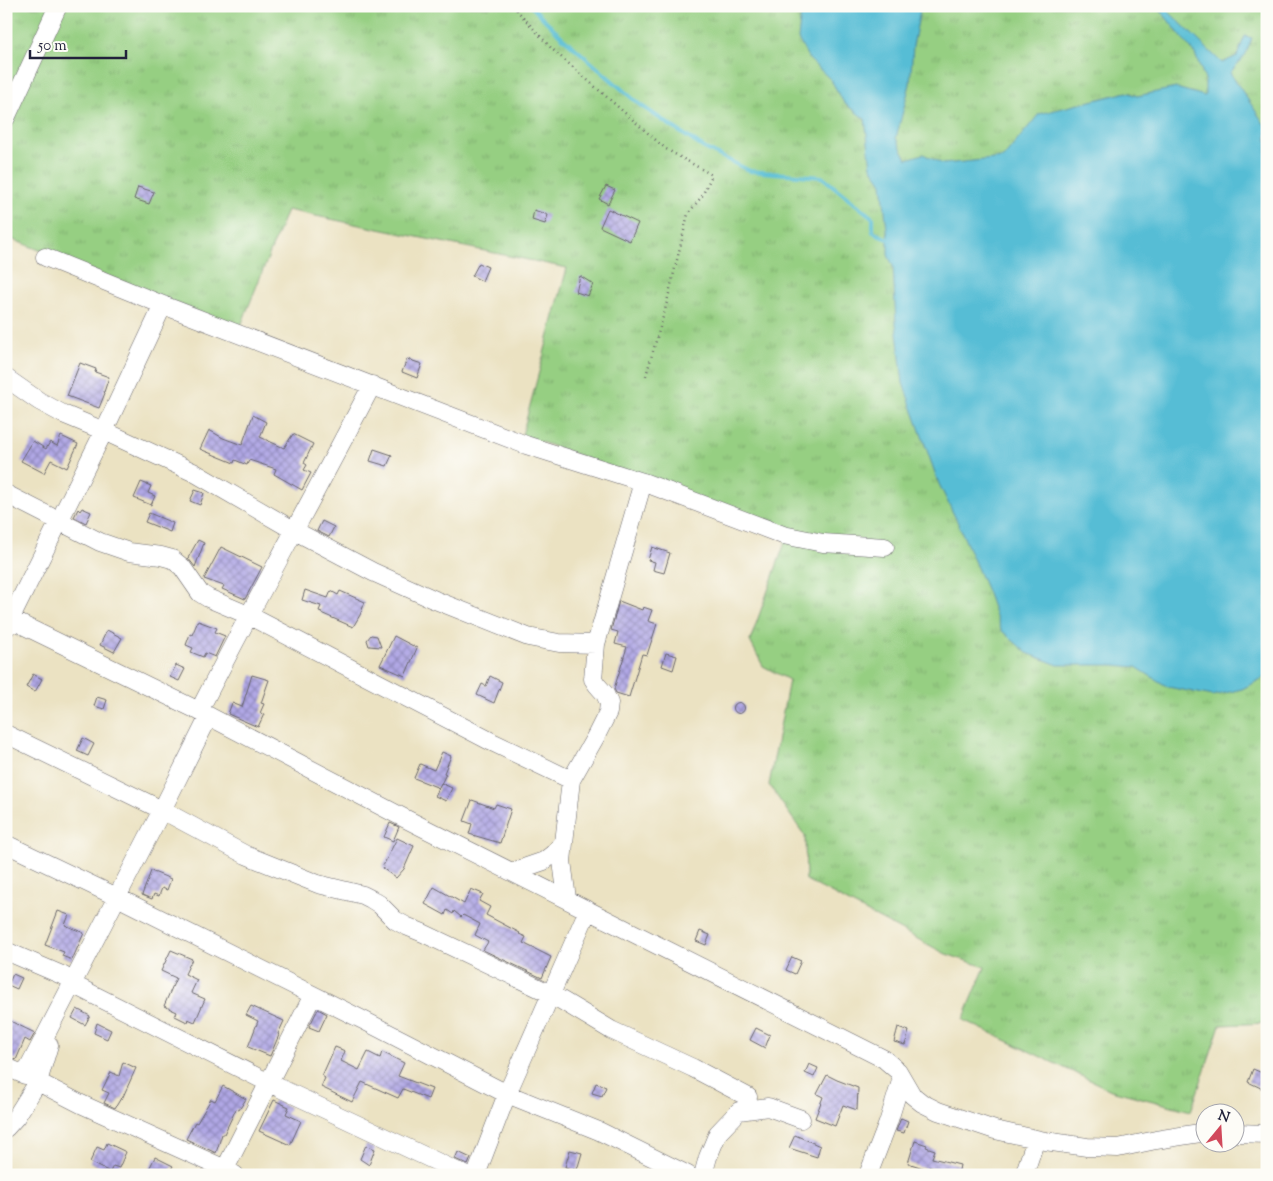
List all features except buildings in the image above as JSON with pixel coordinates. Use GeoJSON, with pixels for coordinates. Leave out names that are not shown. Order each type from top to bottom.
{"type":"FeatureCollection","features":[{"type":"Feature","properties":{"kind":"street"},"geometry":{"type":"LineString","coordinates":[[6,118],[58,6]]}},
{"type":"Feature","properties":{"kind":"street"},"geometry":{"type":"LineString","coordinates":[[45,258],[526,445],[643,482],[783,534],[823,543],[885,547]]}},
{"type":"Feature","properties":{"kind":"street"},"geometry":{"type":"LineString","coordinates":[[163,304],[104,430],[8,621],[204,714],[402,817],[884,1059],[898,1071],[912,1095],[922,1103],[938,1111],[995,1130],[1087,1147],[1118,1148],[1196,1134]]}},
{"type":"Feature","properties":{"kind":"street"},"geometry":{"type":"LineString","coordinates":[[6,378],[39,401],[63,414],[104,430],[195,473],[295,531],[373,572],[435,600],[528,637],[558,643],[596,644]]}},
{"type":"Feature","properties":{"kind":"street"},"geometry":{"type":"LineString","coordinates":[[6,1067],[25,1075],[162,810],[248,615],[295,531],[372,385]]}},
{"type":"Feature","properties":{"kind":"street"},"geometry":{"type":"LineString","coordinates":[[567,899],[562,861],[571,780],[608,712],[609,703],[594,679],[596,644],[643,482]]}},
{"type":"Feature","properties":{"kind":"street"},"geometry":{"type":"LineString","coordinates":[[6,494],[100,542],[129,552],[172,559],[182,567],[200,593],[208,598],[248,615],[492,742],[571,780]]}},
{"type":"Feature","properties":{"kind":"street"},"geometry":{"type":"LineString","coordinates":[[6,734],[162,810],[246,855],[318,884],[371,899],[379,904],[395,920],[406,926],[551,994],[611,1030],[693,1068],[748,1097]]}},
{"type":"Feature","properties":{"kind":"street"},"geometry":{"type":"LineString","coordinates":[[512,872],[544,862],[564,843]]}},
{"type":"Feature","properties":{"kind":"street"},"geometry":{"type":"LineString","coordinates":[[6,844],[117,897],[507,1094],[599,1131],[688,1175]]}},
{"type":"Feature","properties":{"kind":"street"},"geometry":{"type":"LineString","coordinates":[[6,1128],[16,1117],[38,1082],[68,980],[96,954],[117,897]]}},
{"type":"Feature","properties":{"kind":"street"},"geometry":{"type":"LineString","coordinates":[[476,1175],[507,1094],[588,910]]}},
{"type":"Feature","properties":{"kind":"street"},"geometry":{"type":"LineString","coordinates":[[6,951],[68,980],[269,1083],[464,1175]]}},
{"type":"Feature","properties":{"kind":"street"},"geometry":{"type":"LineString","coordinates":[[38,1082],[228,1173],[269,1083],[313,995]]}},
{"type":"Feature","properties":{"kind":"street"},"geometry":{"type":"LineString","coordinates":[[868,1175],[890,1117],[902,1078]]}},
{"type":"Feature","properties":{"kind":"street"},"geometry":{"type":"LineString","coordinates":[[703,1175],[718,1133],[739,1111],[768,1107],[802,1118]]}},
{"type":"Feature","properties":{"kind":"street"},"geometry":{"type":"LineString","coordinates":[[1246,1134],[1267,1134]]}},
{"type":"Feature","properties":{"kind":"street"},"geometry":{"type":"LineString","coordinates":[[1024,1175],[1036,1139]]}},
{"type":"Feature","properties":{"kind":"path"},"geometry":{"type":"LineString","coordinates":[[513,6],[552,49],[666,149],[712,175],[702,196],[688,214],[665,310],[645,379]]}},
{"type":"Feature","properties":{"kind":"green space"},"geometry":{"type":"Polygon","coordinates":[[[6,6],[1267,6],[1267,1023],[1220,1025],[1191,1111],[1111,1090],[963,1020],[985,967],[946,954],[806,880],[805,836],[769,785],[789,680],[763,666],[750,641],[789,531],[522,435],[567,268],[287,210],[240,328],[6,237],[6,6]]]}},
{"type":"Feature","properties":{"kind":"water"},"geometry":{"type":"Polygon","coordinates":[[[794,6],[921,6],[913,46],[910,84],[896,138],[907,159],[923,154],[943,164],[1003,158],[1039,114],[1127,92],[1137,96],[1176,88],[1205,96],[1205,79],[1195,54],[1157,6],[1168,6],[1169,12],[1222,63],[1237,56],[1245,36],[1252,38],[1246,54],[1230,73],[1267,128],[1267,676],[1242,689],[1213,696],[1168,687],[1136,667],[1058,665],[1027,653],[1001,630],[987,591],[939,484],[903,383],[896,324],[893,266],[888,255],[882,183],[871,167],[865,119],[844,103],[831,80],[809,59],[798,39],[801,12],[794,6]]]}},
{"type":"Feature","properties":{"kind":"waterway"},"geometry":{"type":"LineString","coordinates":[[531,6],[561,36],[640,105],[704,148],[750,171],[822,177],[873,218],[873,232],[888,239]]}}]}
